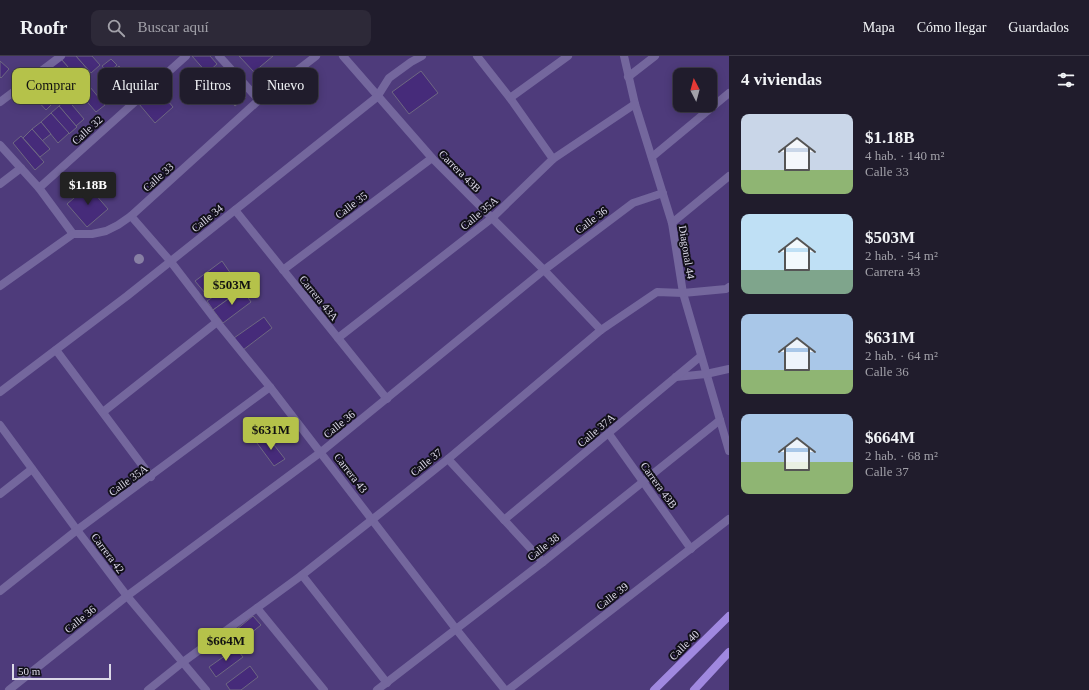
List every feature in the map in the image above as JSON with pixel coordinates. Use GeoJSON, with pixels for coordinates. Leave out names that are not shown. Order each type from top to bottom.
{"type":"FeatureCollection","features":[{"type":"Feature","properties":{"kind":"main road","name":"Calle 40"},"geometry":{"type":"LineString","coordinates":[[654,690],[729,616]]}},
{"type":"Feature","properties":{"kind":"main road"},"geometry":{"type":"LineString","coordinates":[[694,690],[729,652]]}},
{"type":"Feature","properties":{"kind":"street"},"geometry":{"type":"LineString","coordinates":[[0,102],[61,56]]}},
{"type":"Feature","properties":{"kind":"street","name":"Calle 32"},"geometry":{"type":"LineString","coordinates":[[39,188],[186,56]]}},
{"type":"Feature","properties":{"kind":"street"},"geometry":{"type":"LineString","coordinates":[[219,56],[253,93]]}},
{"type":"Feature","properties":{"kind":"street","name":"Calle 33"},"geometry":{"type":"LineString","coordinates":[[300,68],[316,56]]}},
{"type":"Feature","properties":{"kind":"street","name":"Carrera 43B"},"geometry":{"type":"LineString","coordinates":[[343,56],[432,158],[544,270],[601,330]]}},
{"type":"Feature","properties":{"kind":"street","name":"Calle 34"},"geometry":{"type":"LineString","coordinates":[[0,392],[171,262],[377,96],[389,78],[422,56]]}},
{"type":"Feature","properties":{"kind":"street"},"geometry":{"type":"LineString","coordinates":[[477,56],[510,98],[553,159]]}},
{"type":"Feature","properties":{"kind":"street"},"geometry":{"type":"LineString","coordinates":[[510,98],[568,56]]}},
{"type":"Feature","properties":{"kind":"street","name":"Diagonal 44"},"geometry":{"type":"LineString","coordinates":[[624,56],[635,104],[672,223],[683,293],[729,451]]}},
{"type":"Feature","properties":{"kind":"street"},"geometry":{"type":"LineString","coordinates":[[628,77],[654,56]]}},
{"type":"Feature","properties":{"kind":"street"},"geometry":{"type":"LineString","coordinates":[[652,157],[729,92]]}},
{"type":"Feature","properties":{"kind":"street","name":"Calle 33"},"geometry":{"type":"LineString","coordinates":[[73,234],[92,234],[106,231],[131,216],[255,104]]}},
{"type":"Feature","properties":{"kind":"street","name":"Calle 35A"},"geometry":{"type":"LineString","coordinates":[[338,338],[492,218],[553,159],[635,104]]}},
{"type":"Feature","properties":{"kind":"street"},"geometry":{"type":"LineString","coordinates":[[0,145],[39,188],[73,234],[0,286]]}},
{"type":"Feature","properties":{"kind":"street","name":"Calle 35"},"geometry":{"type":"LineString","coordinates":[[283,270],[432,158]]}},
{"type":"Feature","properties":{"kind":"street"},"geometry":{"type":"LineString","coordinates":[[0,184],[21,168]]}},
{"type":"Feature","properties":{"kind":"street"},"geometry":{"type":"LineString","coordinates":[[672,223],[729,176]]}},
{"type":"Feature","properties":{"kind":"street","name":"Calle 36"},"geometry":{"type":"LineString","coordinates":[[9,690],[127,596],[321,452],[544,270],[633,203],[663,193]]}},
{"type":"Feature","properties":{"kind":"street","name":"Carrera 43A"},"geometry":{"type":"LineString","coordinates":[[235,210],[387,399]]}},
{"type":"Feature","properties":{"kind":"street","name":"Carrera 43"},"geometry":{"type":"LineString","coordinates":[[131,216],[171,262],[270,387],[456,628],[506,690]]}},
{"type":"Feature","properties":{"kind":"street","name":"Calle 37"},"geometry":{"type":"LineString","coordinates":[[148,690],[183,662],[302,575],[373,519],[448,459],[601,330],[657,292],[683,293],[726,289],[729,287]]}},
{"type":"Feature","properties":{"kind":"street"},"geometry":{"type":"LineString","coordinates":[[103,412],[217,322]]}},
{"type":"Feature","properties":{"kind":"street"},"geometry":{"type":"LineString","coordinates":[[56,350],[151,477]]}},
{"type":"Feature","properties":{"kind":"street","name":"Calle 37A"},"geometry":{"type":"LineString","coordinates":[[504,520],[701,356]]}},
{"type":"Feature","properties":{"kind":"street"},"geometry":{"type":"LineString","coordinates":[[676,377],[706,374],[729,369]]}},
{"type":"Feature","properties":{"kind":"street","name":"Calle 35A"},"geometry":{"type":"LineString","coordinates":[[0,591],[77,530],[151,477],[270,387]]}},
{"type":"Feature","properties":{"kind":"street","name":"Calle 38"},"geometry":{"type":"LineString","coordinates":[[377,690],[542,562],[720,420]]}},
{"type":"Feature","properties":{"kind":"street","name":"Carrera 42"},"geometry":{"type":"LineString","coordinates":[[0,425],[127,596],[206,690]]}},
{"type":"Feature","properties":{"kind":"street","name":"Carrera 43B"},"geometry":{"type":"LineString","coordinates":[[609,434],[691,548]]}},
{"type":"Feature","properties":{"kind":"street"},"geometry":{"type":"LineString","coordinates":[[448,459],[542,562]]}},
{"type":"Feature","properties":{"kind":"street"},"geometry":{"type":"LineString","coordinates":[[0,494],[32,469]]}},
{"type":"Feature","properties":{"kind":"street","name":"Calle 39"},"geometry":{"type":"LineString","coordinates":[[506,690],[729,519]]}},
{"type":"Feature","properties":{"kind":"street"},"geometry":{"type":"LineString","coordinates":[[302,575],[387,683]]}},
{"type":"Feature","properties":{"kind":"street"},"geometry":{"type":"LineString","coordinates":[[257,608],[324,690]]}},
{"type":"Feature","properties":{"kind":"shaded area"},"geometry":{"type":"Polygon","coordinates":[[[0,56],[729,56],[729,690],[0,690],[0,56]]]}},
{"type":"Feature","properties":{"kind":"building"},"geometry":{"type":"Polygon","coordinates":[[[64,56],[76,56],[86,68],[69,68],[61,59],[64,56]]]}},
{"type":"Feature","properties":{"kind":"building"},"geometry":{"type":"Polygon","coordinates":[[[76,56],[92,56],[100,65],[91,73],[90,68],[87,68],[76,56]]]}},
{"type":"Feature","properties":{"kind":"building"},"geometry":{"type":"Polygon","coordinates":[[[192,56],[210,56],[217,64],[213,68],[203,68],[192,56]]]}},
{"type":"Feature","properties":{"kind":"building"},"geometry":{"type":"Polygon","coordinates":[[[239,56],[273,56],[259,68],[253,68],[253,71],[239,56]]]}},
{"type":"Feature","properties":{"kind":"building"},"geometry":{"type":"Polygon","coordinates":[[[61,59],[69,68],[54,68],[52,66],[61,59]]]}},
{"type":"Feature","properties":{"kind":"building"},"geometry":{"type":"Polygon","coordinates":[[[111,59],[117,65],[114,68],[104,68],[102,66],[111,59]]]}},
{"type":"Feature","properties":{"kind":"building"},"geometry":{"type":"Polygon","coordinates":[[[0,61],[9,69],[1,78],[0,77],[0,61]]]}},
{"type":"Feature","properties":{"kind":"building"},"geometry":{"type":"Polygon","coordinates":[[[421,71],[438,93],[409,114],[392,92],[421,71]]]}},
{"type":"Feature","properties":{"kind":"building"},"geometry":{"type":"Polygon","coordinates":[[[90,87],[98,97],[98,104],[105,105],[96,112],[89,104],[90,87]]]}},
{"type":"Feature","properties":{"kind":"building"},"geometry":{"type":"Polygon","coordinates":[[[41,104],[52,104],[46,110],[41,104]]]}},
{"type":"Feature","properties":{"kind":"building"},"geometry":{"type":"Polygon","coordinates":[[[61,104],[71,104],[84,119],[76,126],[59,106],[61,104]]]}},
{"type":"Feature","properties":{"kind":"building"},"geometry":{"type":"Polygon","coordinates":[[[139,104],[170,104],[173,107],[155,123],[139,104]]]}},
{"type":"Feature","properties":{"kind":"building"},"geometry":{"type":"Polygon","coordinates":[[[59,106],[77,127],[69,134],[51,113],[59,106]]]}},
{"type":"Feature","properties":{"kind":"building"},"geometry":{"type":"Polygon","coordinates":[[[51,113],[69,133],[58,143],[41,122],[51,113]]]}},
{"type":"Feature","properties":{"kind":"building"},"geometry":{"type":"Polygon","coordinates":[[[41,122],[51,134],[42,141],[32,129],[41,122]]]}},
{"type":"Feature","properties":{"kind":"building"},"geometry":{"type":"Polygon","coordinates":[[[32,129],[50,149],[40,157],[23,138],[32,129]]]}},
{"type":"Feature","properties":{"kind":"building"},"geometry":{"type":"Polygon","coordinates":[[[21,136],[44,162],[35,170],[13,143],[21,136]]]}},
{"type":"Feature","properties":{"kind":"building"},"geometry":{"type":"Polygon","coordinates":[[[88,186],[108,209],[87,227],[67,204],[88,186]]]}},
{"type":"Feature","properties":{"kind":"building"},"geometry":{"type":"Polygon","coordinates":[[[222,261],[231,274],[205,293],[195,281],[222,261]]]}},
{"type":"Feature","properties":{"kind":"building"},"geometry":{"type":"Polygon","coordinates":[[[236,281],[242,289],[213,310],[207,301],[236,281]]]}},
{"type":"Feature","properties":{"kind":"building"},"geometry":{"type":"Polygon","coordinates":[[[242,289],[251,302],[223,323],[213,310],[242,289]]]}},
{"type":"Feature","properties":{"kind":"building"},"geometry":{"type":"Polygon","coordinates":[[[264,317],[272,328],[243,350],[234,338],[264,317]]]}},
{"type":"Feature","properties":{"kind":"building"},"geometry":{"type":"Polygon","coordinates":[[[267,436],[285,459],[274,466],[257,443],[267,436]]]}},
{"type":"Feature","properties":{"kind":"building"},"geometry":{"type":"Polygon","coordinates":[[[253,616],[261,625],[245,638],[237,629],[253,616]]]}},
{"type":"Feature","properties":{"kind":"building"},"geometry":{"type":"Polygon","coordinates":[[[236,648],[243,657],[216,677],[209,667],[236,648]]]}},
{"type":"Feature","properties":{"kind":"building"},"geometry":{"type":"Polygon","coordinates":[[[250,666],[258,677],[241,690],[230,690],[226,684],[250,666]]]}}]}
